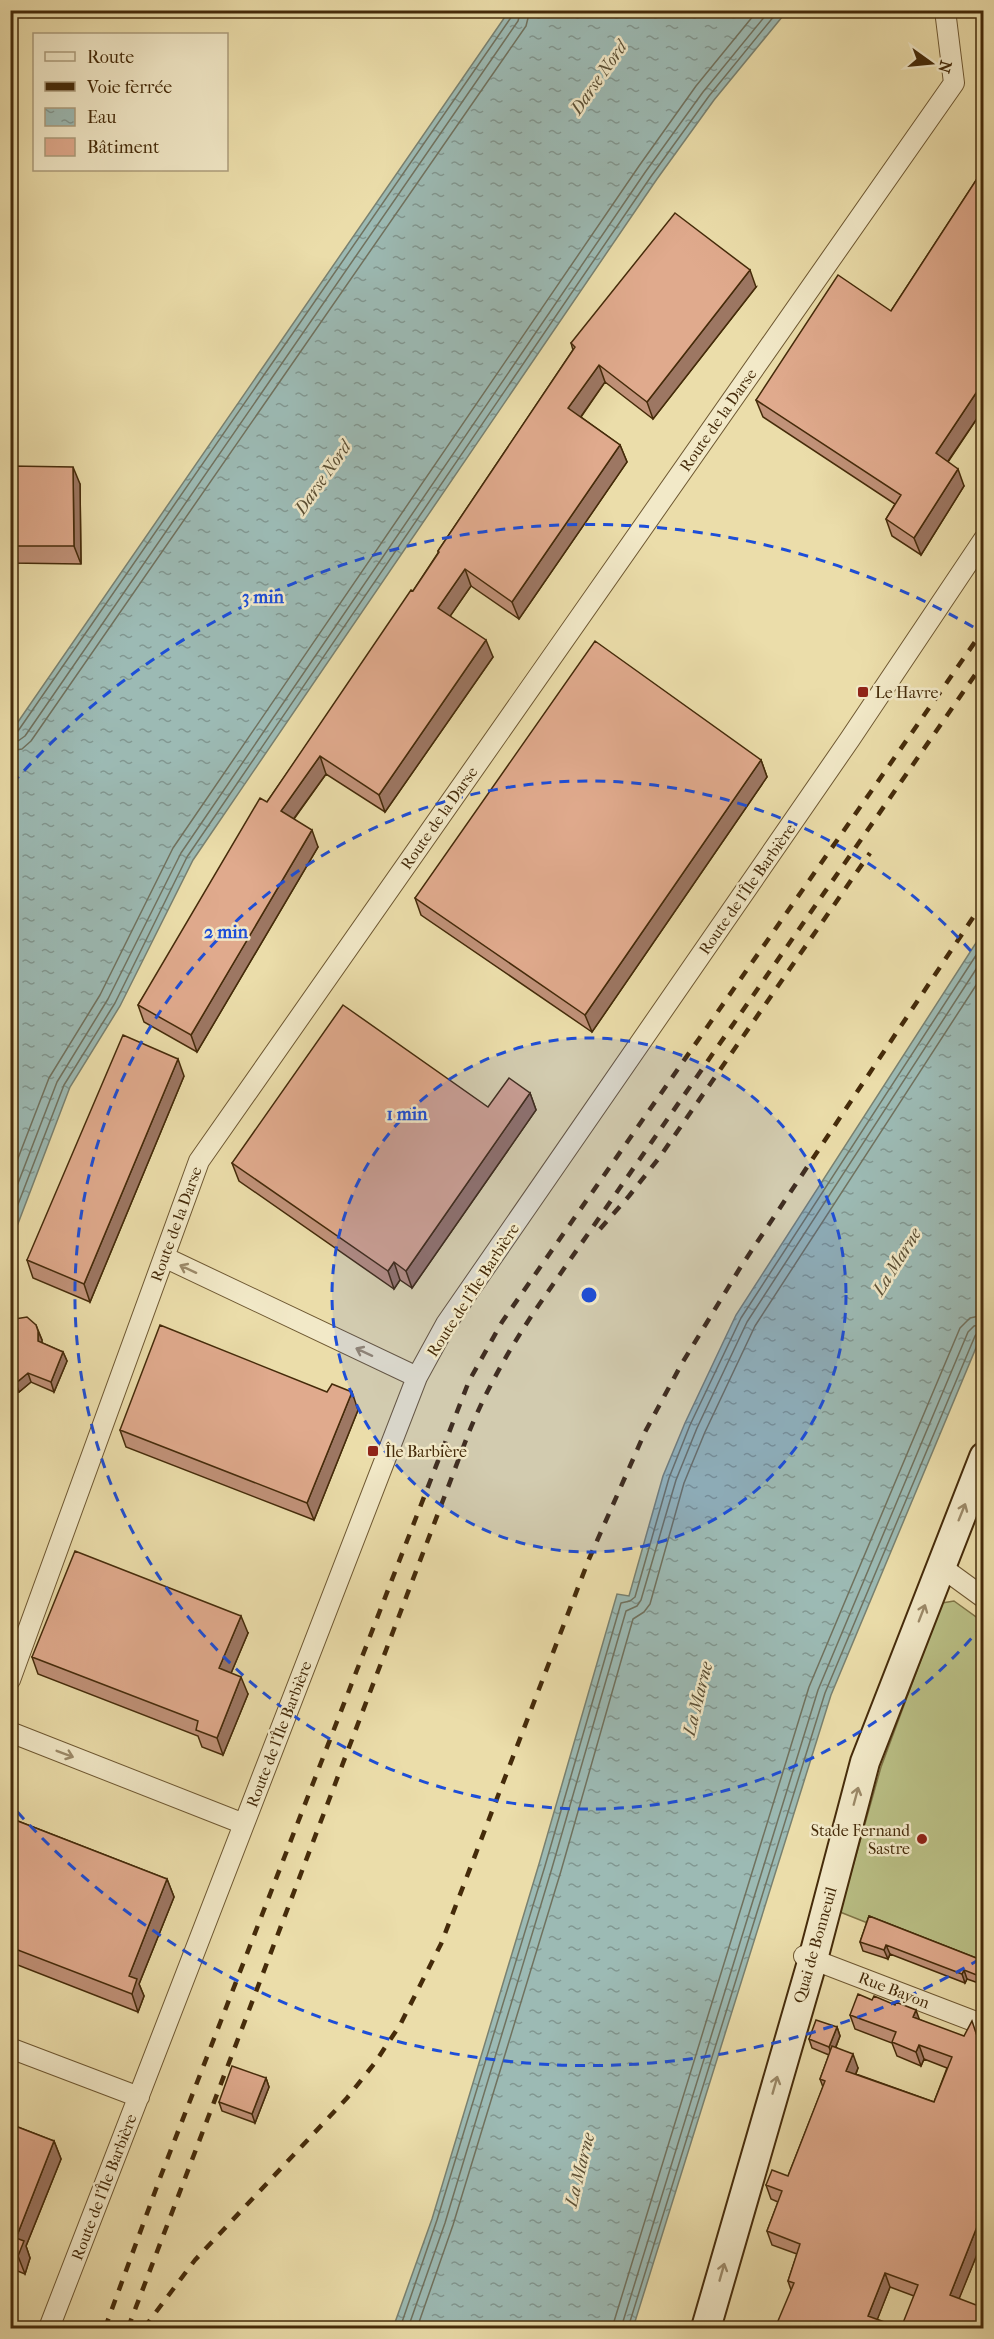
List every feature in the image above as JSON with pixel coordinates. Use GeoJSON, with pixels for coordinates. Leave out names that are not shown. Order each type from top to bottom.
{"type":"FeatureCollection","features":[{"type":"Feature","properties":{"kind":"street","name":"Route de la Darse"},"geometry":{"type":"LineString","coordinates":[[10,1680],[199,1161],[954,83],[945,10]]}},
{"type":"Feature","properties":{"kind":"street","name":"Route de l'Île Barbière"},"geometry":{"type":"LineString","coordinates":[[50,2328],[417,1377],[446,1324],[831,768],[984,540]]}},
{"type":"Feature","properties":{"kind":"street"},"geometry":{"type":"LineString","coordinates":[[164,1257],[417,1377]]}},
{"type":"Feature","properties":{"kind":"street","name":"Quai de Bonneuil"},"geometry":{"type":"LineString","coordinates":[[706,2328],[808,1957],[866,1762],[984,1457]]}},
{"type":"Feature","properties":{"kind":"street"},"geometry":{"type":"LineString","coordinates":[[940,1566],[984,1598]]}},
{"type":"Feature","properties":{"kind":"street"},"geometry":{"type":"LineString","coordinates":[[10,1732],[244,1824]]}},
{"type":"Feature","properties":{"kind":"street","name":"Rue Bayon"},"geometry":{"type":"LineString","coordinates":[[808,1957],[984,2025]]}},
{"type":"Feature","properties":{"kind":"street"},"geometry":{"type":"LineString","coordinates":[[10,2048],[139,2097]]}},
{"type":"Feature","properties":{"kind":"green space","name":"Stade Fernand Sastre"},"geometry":{"type":"Polygon","coordinates":[[[954,1601],[983,1622],[983,1969],[840,1912],[881,1767],[942,1603],[954,1601]]]}},
{"type":"Feature","properties":{"kind":"water","name":"Darse Nord"},"geometry":{"type":"Polygon","coordinates":[[[509,11],[787,11],[714,100],[657,179],[193,860],[120,1006],[70,1087],[11,1242],[11,732],[509,11]]]}},
{"type":"Feature","properties":{"kind":"water","name":"La Marne"},"geometry":{"type":"Polygon","coordinates":[[[983,932],[983,1331],[831,1695],[633,2328],[393,2328],[432,2219],[539,1864],[617,1594],[629,1596],[663,1476],[685,1423],[736,1315],[983,932]]]}},
{"type":"Feature","properties":{"kind":"building"},"geometry":{"type":"Polygon","coordinates":[[[984,168],[984,381],[936,453],[958,469],[914,538],[886,519],[901,495],[756,400],[838,275],[891,311],[984,168]]]}},
{"type":"Feature","properties":{"kind":"building"},"geometry":{"type":"Polygon","coordinates":[[[675,213],[750,270],[647,402],[599,365],[568,408],[620,445],[512,602],[465,569],[438,608],[486,640],[379,795],[320,756],[281,811],[312,830],[191,1035],[138,1005],[260,798],[267,802],[411,590],[413,591],[575,347],[571,343],[675,213]]]}},
{"type":"Feature","properties":{"kind":"building"},"geometry":{"type":"Polygon","coordinates":[[[10,466],[73,467],[74,546],[10,546],[10,466]]]}},
{"type":"Feature","properties":{"kind":"building"},"geometry":{"type":"Polygon","coordinates":[[[595,641],[761,760],[585,1015],[415,898],[595,641]]]}},
{"type":"Feature","properties":{"kind":"building"},"geometry":{"type":"Polygon","coordinates":[[[343,1005],[488,1107],[509,1078],[530,1093],[406,1271],[394,1262],[388,1271],[232,1163],[343,1005]]]}},
{"type":"Feature","properties":{"kind":"building"},"geometry":{"type":"Polygon","coordinates":[[[123,1035],[178,1059],[84,1284],[27,1260],[123,1035]]]}},
{"type":"Feature","properties":{"kind":"building"},"geometry":{"type":"Polygon","coordinates":[[[27,1317],[36,1325],[38,1341],[63,1352],[51,1382],[28,1373],[16,1383],[10,1384],[10,1324],[15,1319],[27,1317]]]}},
{"type":"Feature","properties":{"kind":"building"},"geometry":{"type":"Polygon","coordinates":[[[160,1325],[327,1392],[332,1384],[352,1392],[307,1503],[120,1430],[160,1325]]]}},
{"type":"Feature","properties":{"kind":"building"},"geometry":{"type":"Polygon","coordinates":[[[75,1551],[241,1616],[219,1668],[241,1677],[217,1738],[196,1730],[198,1721],[32,1657],[75,1551]]]}},
{"type":"Feature","properties":{"kind":"building"},"geometry":{"type":"Polygon","coordinates":[[[10,1818],[167,1879],[129,1976],[137,1979],[132,1994],[10,1947],[10,1818]]]}},
{"type":"Feature","properties":{"kind":"building"},"geometry":{"type":"Polygon","coordinates":[[[869,1916],[984,1961],[984,1978],[964,1970],[962,1974],[886,1945],[884,1950],[860,1942],[869,1916]]]}},
{"type":"Feature","properties":{"kind":"building"},"geometry":{"type":"Polygon","coordinates":[[[858,1994],[872,2000],[874,1996],[895,2005],[896,2002],[916,2010],[913,2017],[964,2036],[972,2021],[980,2045],[984,2047],[984,2209],[950,2295],[984,2308],[984,2328],[901,2328],[775,2328],[794,2283],[788,2281],[800,2244],[767,2231],[782,2191],[766,2185],[772,2170],[788,2176],[825,2081],[820,2079],[832,2046],[853,2054],[846,2071],[934,2102],[952,2057],[919,2045],[916,2052],[892,2042],[896,2032],[850,2015],[858,1994]],[[885,2273],[868,2316],[901,2328],[918,2285],[885,2273]]]}},
{"type":"Feature","properties":{"kind":"building"},"geometry":{"type":"Polygon","coordinates":[[[816,2020],[837,2027],[829,2047],[809,2039],[816,2020]]]}},
{"type":"Feature","properties":{"kind":"building"},"geometry":{"type":"Polygon","coordinates":[[[232,2066],[266,2078],[252,2114],[219,2102],[232,2066]]]}},
{"type":"Feature","properties":{"kind":"building"},"geometry":{"type":"Polygon","coordinates":[[[10,2124],[54,2141],[16,2238],[24,2241],[18,2256],[10,2253],[10,2124]]]}},
{"type":"Feature","properties":{"kind":"railway"},"geometry":{"type":"LineString","coordinates":[[105,2328],[160,2178],[469,1381],[502,1322],[984,629]]}},
{"type":"Feature","properties":{"kind":"railway"},"geometry":{"type":"LineString","coordinates":[[128,2328],[469,1432],[491,1384],[536,1309],[984,662]]}},
{"type":"Feature","properties":{"kind":"railway"},"geometry":{"type":"LineString","coordinates":[[600,1229],[659,1158],[870,853]]}},
{"type":"Feature","properties":{"kind":"railway"},"geometry":{"type":"LineString","coordinates":[[144,2328],[195,2260],[347,2098],[374,2064],[400,2025],[441,1944],[589,1559],[645,1432],[681,1365],[740,1268],[984,901]]}},
{"type":"Feature","properties":{"kind":"place","name":"Le Havre"},"geometry":{"type":"Point","coordinates":[863,692]}},
{"type":"Feature","properties":{"kind":"place","name":"Île Barbière"},"geometry":{"type":"Point","coordinates":[373,1451]}},
{"type":"Feature","properties":{"kind":"place","name":"Stade Fernand Sastre"},"geometry":{"type":"Point","coordinates":[922,1839]}}]}
